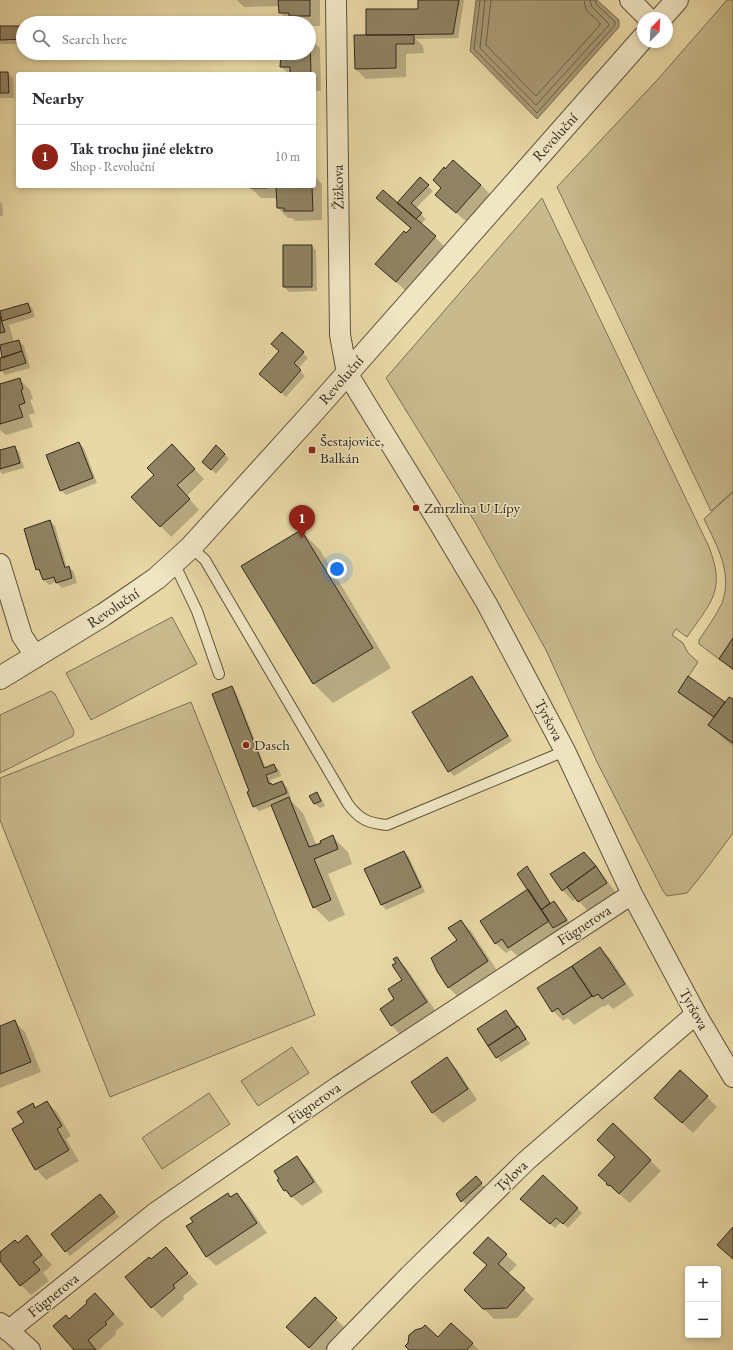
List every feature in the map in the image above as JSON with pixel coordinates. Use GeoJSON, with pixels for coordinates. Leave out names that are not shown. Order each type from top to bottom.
{"type":"FeatureCollection","features":[{"type":"Feature","properties":{"kind":"street","name":"Žižkova"},"geometry":{"type":"LineString","coordinates":[[336,0],[340,335],[347,373]]}},
{"type":"Feature","properties":{"kind":"street"},"geometry":{"type":"LineString","coordinates":[[630,0],[642,12]]}},
{"type":"Feature","properties":{"kind":"street"},"geometry":{"type":"LineString","coordinates":[[666,12],[677,0]]}},
{"type":"Feature","properties":{"kind":"street","name":"Revoluční"},"geometry":{"type":"LineString","coordinates":[[0,678],[134,594],[174,563],[347,373],[637,45]]}},
{"type":"Feature","properties":{"kind":"street","name":"Tyršova"},"geometry":{"type":"LineString","coordinates":[[347,373],[439,523],[486,604],[565,751],[632,894],[696,1014],[733,1077]]}},
{"type":"Feature","properties":{"kind":"street"},"geometry":{"type":"LineString","coordinates":[[0,564],[22,636],[36,656]]}},
{"type":"Feature","properties":{"kind":"street","name":"Fügnerova"},"geometry":{"type":"LineString","coordinates":[[4,1327],[155,1213],[339,1086],[632,894]]}},
{"type":"Feature","properties":{"kind":"street","name":"Tylova"},"geometry":{"type":"LineString","coordinates":[[337,1350],[409,1276],[526,1161],[696,1014]]}},
{"type":"Feature","properties":{"kind":"street"},"geometry":{"type":"LineString","coordinates":[[4,1327],[30,1350]]}},
{"type":"Feature","properties":{"kind":"lane"},"geometry":{"type":"LineString","coordinates":[[191,546],[205,560],[348,804],[355,814],[365,821],[387,825],[565,751]]}},
{"type":"Feature","properties":{"kind":"lane"},"geometry":{"type":"LineString","coordinates":[[174,563],[197,611],[219,674]]}},
{"type":"Feature","properties":{"kind":"shaded area"},"geometry":{"type":"Polygon","coordinates":[[[727,0],[733,0],[733,491],[711,511],[557,187],[659,78],[727,0]]]}},
{"type":"Feature","properties":{"kind":"shaded area"},"geometry":{"type":"Polygon","coordinates":[[[542,198],[709,547],[714,562],[716,586],[709,605],[687,637],[676,629],[672,635],[683,643],[688,653],[698,662],[678,692],[714,717],[708,725],[733,743],[733,833],[687,893],[667,896],[663,891],[597,762],[546,650],[475,522],[386,378],[542,198]]]}},
{"type":"Feature","properties":{"kind":"shaded area"},"geometry":{"type":"Polygon","coordinates":[[[733,492],[733,638],[719,659],[699,644],[699,640],[722,603],[726,581],[722,560],[704,519],[733,492]]]}},
{"type":"Feature","properties":{"kind":"shaded area"},"geometry":{"type":"Polygon","coordinates":[[[172,617],[197,664],[91,720],[66,673],[172,617]]]}},
{"type":"Feature","properties":{"kind":"shaded area"},"geometry":{"type":"Polygon","coordinates":[[[51,691],[55,694],[74,731],[73,736],[0,773],[0,715],[51,691]]]}},
{"type":"Feature","properties":{"kind":"shaded area"},"geometry":{"type":"Polygon","coordinates":[[[191,702],[315,1015],[110,1097],[0,820],[0,778],[191,702]]]}},
{"type":"Feature","properties":{"kind":"shaded area"},"geometry":{"type":"Polygon","coordinates":[[[292,1047],[309,1073],[258,1106],[241,1081],[292,1047]]]}},
{"type":"Feature","properties":{"kind":"shaded area"},"geometry":{"type":"Polygon","coordinates":[[[209,1093],[230,1124],[162,1169],[142,1138],[209,1093]]]}},
{"type":"Feature","properties":{"kind":"water"},"geometry":{"type":"Polygon","coordinates":[[[476,0],[597,0],[619,20],[619,27],[537,119],[470,51],[476,0]]]}},
{"type":"Feature","properties":{"kind":"building"},"geometry":{"type":"Polygon","coordinates":[[[278,0],[310,0],[310,16],[289,16],[289,13],[279,13],[278,0]]]}},
{"type":"Feature","properties":{"kind":"building"},"geometry":{"type":"Polygon","coordinates":[[[418,0],[459,0],[453,34],[366,35],[366,9],[418,9],[418,0]]]}},
{"type":"Feature","properties":{"kind":"building"},"geometry":{"type":"Polygon","coordinates":[[[0,26],[16,26],[16,39],[0,40],[0,26]]]}},
{"type":"Feature","properties":{"kind":"building"},"geometry":{"type":"Polygon","coordinates":[[[354,35],[414,35],[414,44],[396,44],[396,68],[355,69],[354,35]]]}},
{"type":"Feature","properties":{"kind":"building"},"geometry":{"type":"Polygon","coordinates":[[[280,60],[311,60],[311,72],[290,72],[290,67],[280,67],[280,60]]]}},
{"type":"Feature","properties":{"kind":"building"},"geometry":{"type":"Polygon","coordinates":[[[0,72],[8,72],[9,93],[0,93],[0,72]]]}},
{"type":"Feature","properties":{"kind":"building"},"geometry":{"type":"Polygon","coordinates":[[[453,160],[481,185],[456,213],[435,195],[441,188],[433,180],[444,167],[445,169],[453,160]]]}},
{"type":"Feature","properties":{"kind":"building"},"geometry":{"type":"Polygon","coordinates":[[[420,177],[429,185],[411,203],[422,213],[416,219],[397,203],[420,177]]]}},
{"type":"Feature","properties":{"kind":"building"},"geometry":{"type":"Polygon","coordinates":[[[276,188],[312,188],[313,211],[284,211],[284,208],[277,208],[276,188]]]}},
{"type":"Feature","properties":{"kind":"building"},"geometry":{"type":"Polygon","coordinates":[[[383,190],[436,236],[396,282],[375,264],[404,231],[406,233],[411,228],[376,198],[383,190]]]}},
{"type":"Feature","properties":{"kind":"building"},"geometry":{"type":"Polygon","coordinates":[[[283,245],[312,245],[312,287],[283,287],[283,245]]]}},
{"type":"Feature","properties":{"kind":"building"},"geometry":{"type":"Polygon","coordinates":[[[28,303],[31,312],[2,321],[0,311],[28,303]]]}},
{"type":"Feature","properties":{"kind":"building"},"geometry":{"type":"Polygon","coordinates":[[[0,316],[5,332],[0,333],[0,316]]]}},
{"type":"Feature","properties":{"kind":"building"},"geometry":{"type":"Polygon","coordinates":[[[282,332],[304,352],[294,363],[301,370],[281,393],[259,374],[279,351],[271,344],[282,332]]]}},
{"type":"Feature","properties":{"kind":"building"},"geometry":{"type":"Polygon","coordinates":[[[19,340],[22,351],[2,358],[0,345],[19,340]]]}},
{"type":"Feature","properties":{"kind":"building"},"geometry":{"type":"Polygon","coordinates":[[[22,351],[26,363],[0,371],[0,358],[22,351]]]}},
{"type":"Feature","properties":{"kind":"building"},"geometry":{"type":"Polygon","coordinates":[[[20,378],[23,389],[21,390],[25,403],[19,405],[23,417],[0,424],[0,384],[20,378]]]}},
{"type":"Feature","properties":{"kind":"building"},"geometry":{"type":"Polygon","coordinates":[[[79,442],[93,478],[60,491],[46,455],[79,442]]]}},
{"type":"Feature","properties":{"kind":"building"},"geometry":{"type":"Polygon","coordinates":[[[172,444],[195,469],[177,485],[190,499],[160,527],[131,497],[154,475],[147,468],[172,444]]]}},
{"type":"Feature","properties":{"kind":"building"},"geometry":{"type":"Polygon","coordinates":[[[216,445],[225,454],[211,470],[202,462],[216,445]]]}},
{"type":"Feature","properties":{"kind":"building"},"geometry":{"type":"Polygon","coordinates":[[[15,446],[20,463],[0,469],[0,450],[15,446]]]}},
{"type":"Feature","properties":{"kind":"building"},"geometry":{"type":"Polygon","coordinates":[[[50,520],[65,568],[69,566],[72,578],[56,583],[54,577],[43,580],[39,569],[36,570],[24,529],[50,520]]]}},
{"type":"Feature","properties":{"kind":"building"},"geometry":{"type":"Polygon","coordinates":[[[301,530],[373,648],[313,684],[241,566],[301,530]]]}},
{"type":"Feature","properties":{"kind":"building"},"geometry":{"type":"Polygon","coordinates":[[[733,638],[733,669],[719,659],[733,638]]]}},
{"type":"Feature","properties":{"kind":"building"},"geometry":{"type":"Polygon","coordinates":[[[472,676],[508,736],[448,772],[412,712],[472,676]]]}},
{"type":"Feature","properties":{"kind":"building"},"geometry":{"type":"Polygon","coordinates":[[[688,676],[725,702],[714,717],[678,692],[688,676]]]}},
{"type":"Feature","properties":{"kind":"building"},"geometry":{"type":"Polygon","coordinates":[[[232,686],[264,768],[274,764],[277,771],[266,775],[269,784],[271,783],[272,785],[282,781],[287,793],[253,807],[247,792],[249,791],[212,694],[232,686]]]}},
{"type":"Feature","properties":{"kind":"building"},"geometry":{"type":"Polygon","coordinates":[[[729,697],[733,699],[733,743],[708,725],[729,697]]]}},
{"type":"Feature","properties":{"kind":"building"},"geometry":{"type":"Polygon","coordinates":[[[317,792],[321,801],[314,804],[309,796],[317,792]]]}},
{"type":"Feature","properties":{"kind":"building"},"geometry":{"type":"Polygon","coordinates":[[[289,797],[309,847],[321,843],[320,841],[333,835],[338,849],[314,859],[331,900],[313,908],[271,805],[289,797]]]}},
{"type":"Feature","properties":{"kind":"building"},"geometry":{"type":"Polygon","coordinates":[[[404,851],[421,887],[381,905],[364,869],[404,851]]]}},
{"type":"Feature","properties":{"kind":"building"},"geometry":{"type":"Polygon","coordinates":[[[584,852],[596,866],[562,891],[550,874],[584,852]]]}},
{"type":"Feature","properties":{"kind":"building"},"geometry":{"type":"Polygon","coordinates":[[[527,866],[550,903],[541,910],[517,874],[527,866]]]}},
{"type":"Feature","properties":{"kind":"building"},"geometry":{"type":"Polygon","coordinates":[[[596,866],[607,883],[578,902],[567,887],[596,866]]]}},
{"type":"Feature","properties":{"kind":"building"},"geometry":{"type":"Polygon","coordinates":[[[528,889],[549,921],[508,948],[502,939],[495,944],[480,921],[528,889]]]}},
{"type":"Feature","properties":{"kind":"building"},"geometry":{"type":"Polygon","coordinates":[[[554,901],[567,920],[553,928],[541,910],[554,901]]]}},
{"type":"Feature","properties":{"kind":"building"},"geometry":{"type":"Polygon","coordinates":[[[461,920],[488,961],[448,988],[431,958],[457,940],[448,928],[461,920]]]}},
{"type":"Feature","properties":{"kind":"building"},"geometry":{"type":"Polygon","coordinates":[[[600,947],[625,984],[602,999],[598,994],[593,997],[572,966],[600,947]]]}},
{"type":"Feature","properties":{"kind":"building"},"geometry":{"type":"Polygon","coordinates":[[[397,957],[427,1002],[391,1026],[380,1009],[394,999],[388,989],[402,980],[392,965],[396,963],[393,959],[397,957]]]}},
{"type":"Feature","properties":{"kind":"building"},"geometry":{"type":"Polygon","coordinates":[[[572,966],[592,996],[563,1015],[558,1008],[552,1012],[537,988],[572,966]]]}},
{"type":"Feature","properties":{"kind":"building"},"geometry":{"type":"Polygon","coordinates":[[[506,1010],[517,1027],[488,1046],[477,1029],[506,1010]]]}},
{"type":"Feature","properties":{"kind":"building"},"geometry":{"type":"Polygon","coordinates":[[[15,1020],[31,1062],[0,1074],[0,1026],[15,1020]]]}},
{"type":"Feature","properties":{"kind":"building"},"geometry":{"type":"Polygon","coordinates":[[[518,1026],[526,1039],[496,1058],[488,1046],[518,1026]]]}},
{"type":"Feature","properties":{"kind":"building"},"geometry":{"type":"Polygon","coordinates":[[[447,1057],[468,1089],[432,1113],[411,1082],[447,1057]]]}},
{"type":"Feature","properties":{"kind":"building"},"geometry":{"type":"Polygon","coordinates":[[[680,1070],[708,1096],[682,1123],[654,1098],[680,1070]]]}},
{"type":"Feature","properties":{"kind":"building"},"geometry":{"type":"Polygon","coordinates":[[[47,1101],[62,1126],[57,1129],[69,1150],[35,1170],[12,1129],[24,1122],[17,1112],[33,1103],[35,1108],[47,1101]]]}},
{"type":"Feature","properties":{"kind":"building"},"geometry":{"type":"Polygon","coordinates":[[[613,1123],[651,1160],[619,1194],[610,1185],[609,1186],[606,1184],[607,1183],[598,1175],[615,1157],[597,1140],[613,1123]]]}},
{"type":"Feature","properties":{"kind":"building"},"geometry":{"type":"Polygon","coordinates":[[[297,1156],[314,1182],[291,1197],[286,1190],[284,1191],[277,1180],[279,1179],[274,1171],[297,1156]]]}},
{"type":"Feature","properties":{"kind":"building"},"geometry":{"type":"Polygon","coordinates":[[[543,1175],[578,1208],[563,1224],[556,1218],[550,1224],[520,1199],[543,1175]]]}},
{"type":"Feature","properties":{"kind":"building"},"geometry":{"type":"Polygon","coordinates":[[[476,1176],[482,1183],[461,1202],[456,1194],[476,1176]]]}},
{"type":"Feature","properties":{"kind":"building"},"geometry":{"type":"Polygon","coordinates":[[[228,1193],[230,1197],[237,1193],[257,1223],[206,1257],[186,1226],[193,1222],[190,1218],[228,1193]]]}},
{"type":"Feature","properties":{"kind":"building"},"geometry":{"type":"Polygon","coordinates":[[[100,1194],[115,1212],[65,1252],[51,1234],[100,1194]]]}},
{"type":"Feature","properties":{"kind":"building"},"geometry":{"type":"Polygon","coordinates":[[[733,1227],[733,1259],[717,1245],[733,1227]]]}},
{"type":"Feature","properties":{"kind":"building"},"geometry":{"type":"Polygon","coordinates":[[[27,1235],[42,1255],[33,1262],[40,1270],[20,1286],[0,1261],[0,1252],[15,1240],[18,1243],[27,1235]]]}},
{"type":"Feature","properties":{"kind":"building"},"geometry":{"type":"Polygon","coordinates":[[[488,1237],[507,1254],[498,1264],[525,1288],[507,1308],[483,1309],[464,1290],[487,1265],[473,1253],[488,1237]]]}},
{"type":"Feature","properties":{"kind":"building"},"geometry":{"type":"Polygon","coordinates":[[[166,1247],[188,1273],[173,1285],[175,1288],[151,1308],[125,1277],[149,1257],[151,1259],[166,1247]]]}},
{"type":"Feature","properties":{"kind":"building"},"geometry":{"type":"Polygon","coordinates":[[[95,1293],[114,1314],[105,1322],[107,1324],[88,1340],[96,1350],[74,1350],[53,1326],[66,1315],[69,1319],[87,1303],[86,1301],[95,1293]]]}},
{"type":"Feature","properties":{"kind":"building"},"geometry":{"type":"Polygon","coordinates":[[[315,1297],[337,1318],[309,1348],[286,1327],[315,1297]]]}},
{"type":"Feature","properties":{"kind":"building"},"geometry":{"type":"Polygon","coordinates":[[[451,1323],[473,1343],[467,1350],[409,1350],[405,1346],[408,1343],[409,1335],[425,1325],[438,1337],[451,1323]]]}},
{"type":"Feature","properties":{"kind":"place","name":"Šestajovice, Balkán"},"geometry":{"type":"Point","coordinates":[312,450]}},
{"type":"Feature","properties":{"kind":"place","name":"Zmrzlina U Lípy"},"geometry":{"type":"Point","coordinates":[416,508]}},
{"type":"Feature","properties":{"kind":"place","name":"Tak trochu jiné elektro"},"geometry":{"type":"Point","coordinates":[302,538]}},
{"type":"Feature","properties":{"kind":"place","name":"Dasch"},"geometry":{"type":"Point","coordinates":[246,745]}}]}
